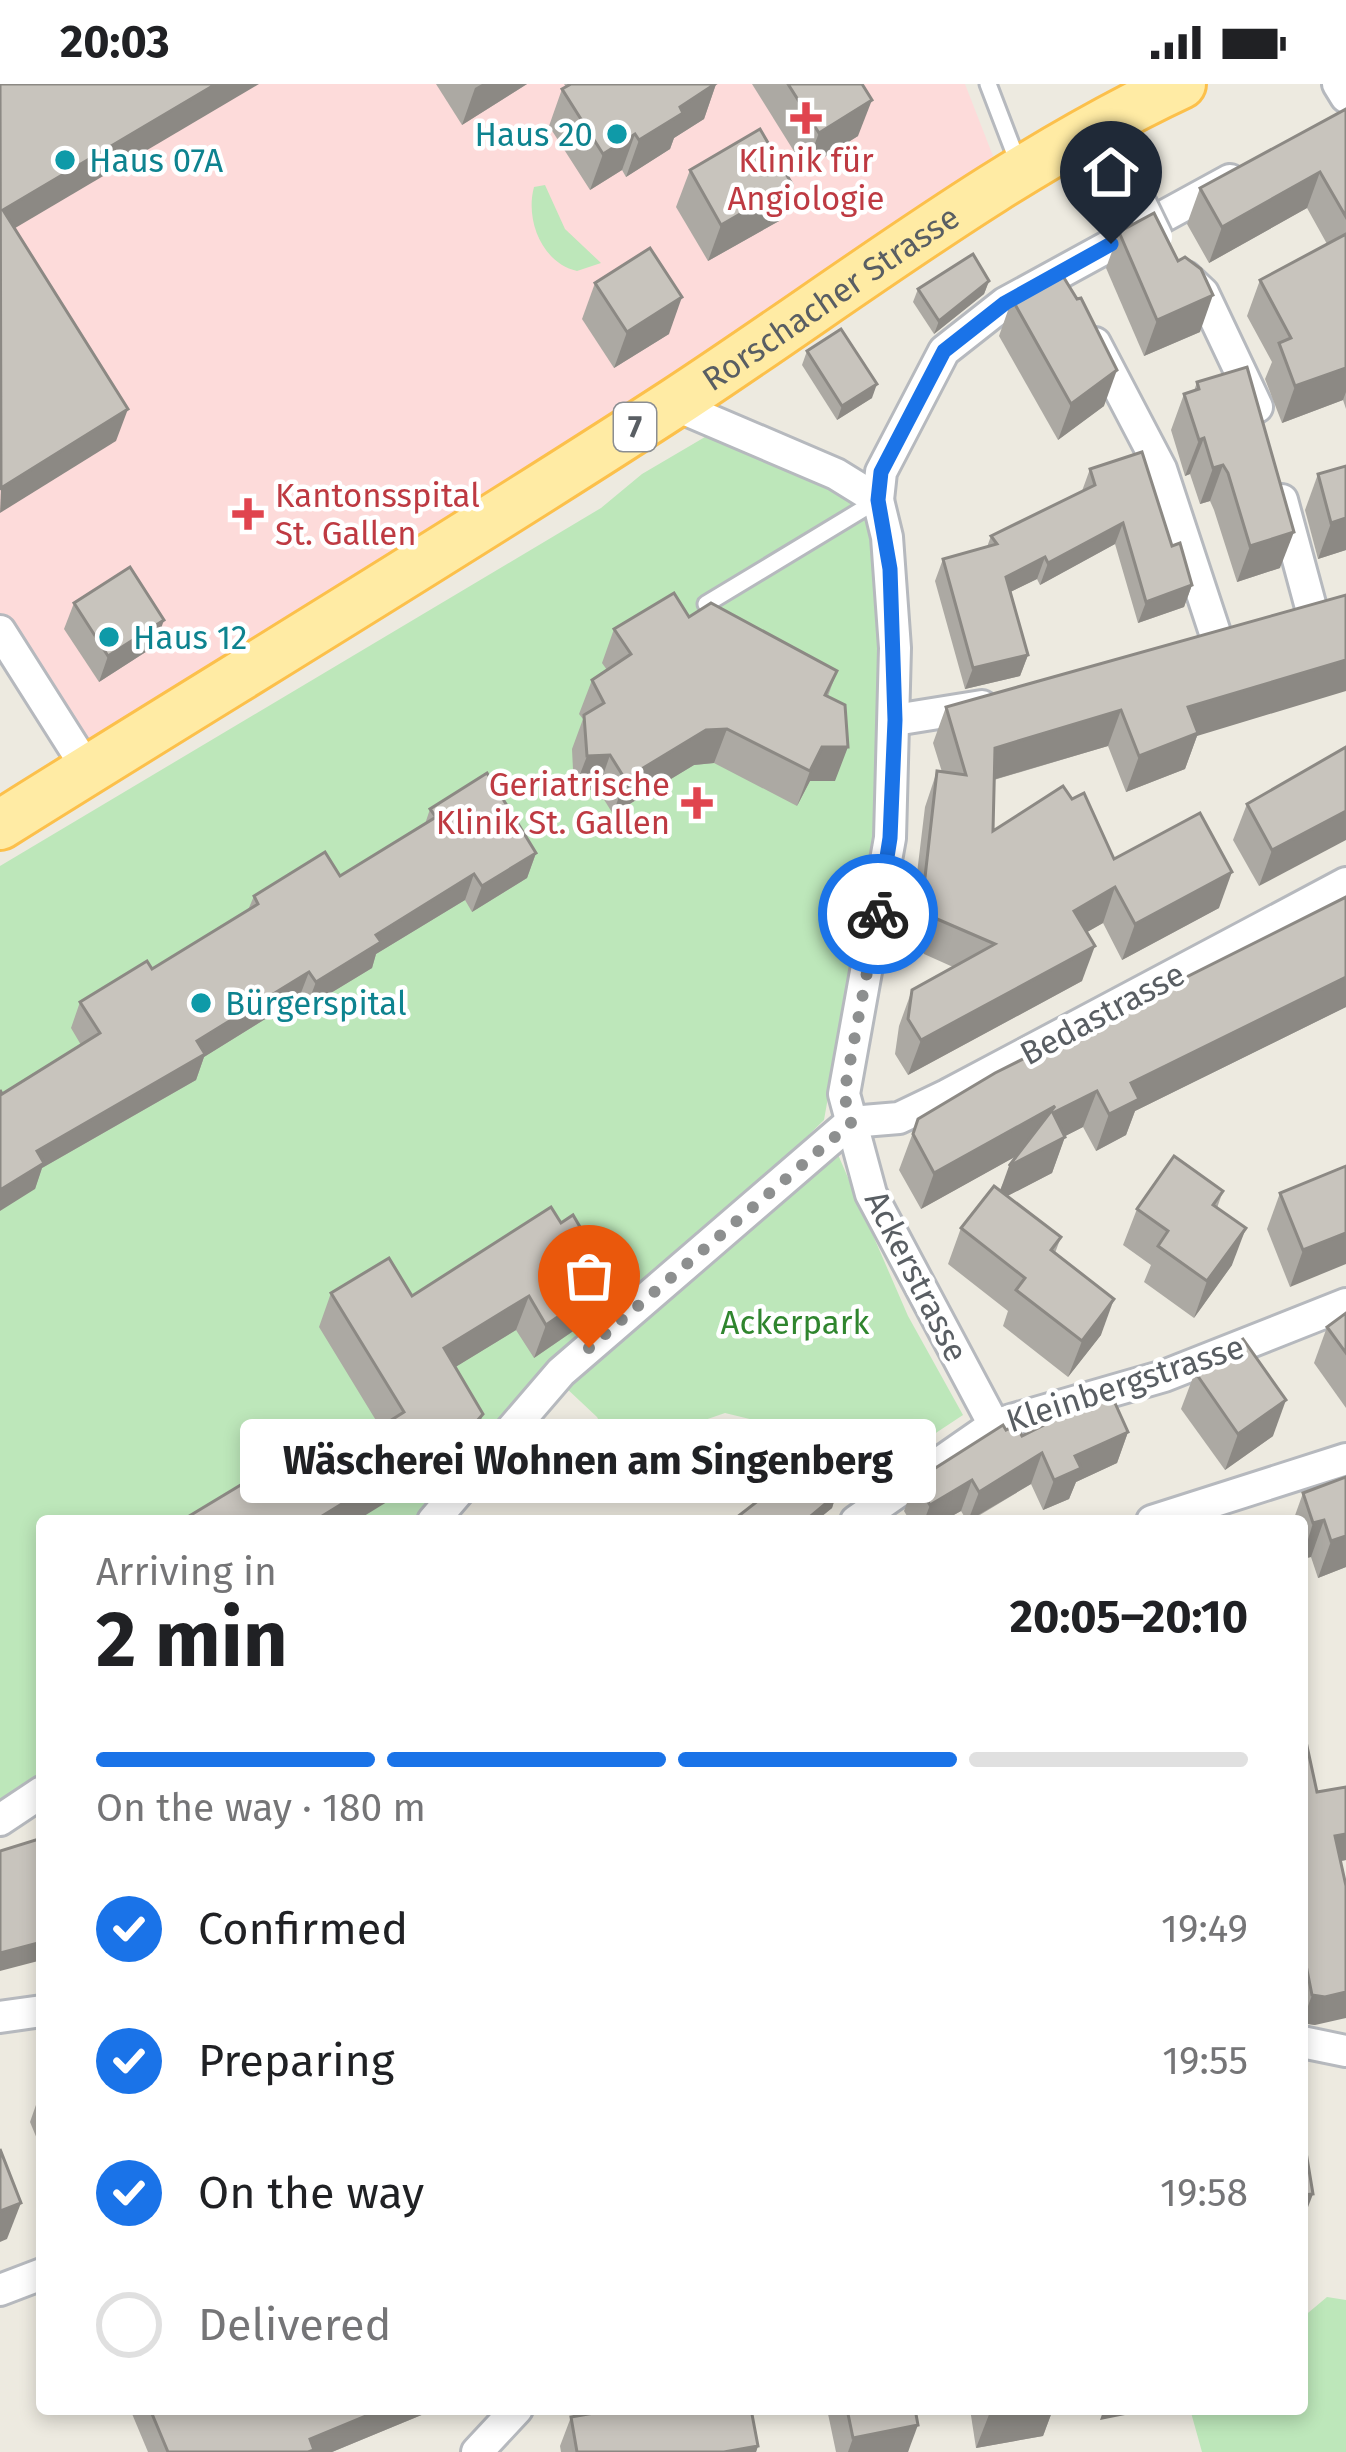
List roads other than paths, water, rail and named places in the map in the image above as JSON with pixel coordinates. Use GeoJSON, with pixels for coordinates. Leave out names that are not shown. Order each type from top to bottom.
{"type":"FeatureCollection","features":[{"type":"Feature","properties":{"kind":"main road","name":"Rorschacher Strasse"},"geometry":{"type":"LineString","coordinates":[[0,825],[672,404],[1023,173],[1127,110],[1181,84]]}},
{"type":"Feature","properties":{"kind":"street"},"geometry":{"type":"LineString","coordinates":[[1338,84],[1346,97]]}},
{"type":"Feature","properties":{"kind":"street"},"geometry":{"type":"LineString","coordinates":[[1127,110],[1119,160],[1170,267],[1202,293],[1241,371],[1263,430]]}},
{"type":"Feature","properties":{"kind":"street"},"geometry":{"type":"LineString","coordinates":[[672,404],[836,474],[878,500],[881,472],[944,351],[1005,303],[1068,293],[1256,167]]}},
{"type":"Feature","properties":{"kind":"street"},"geometry":{"type":"LineString","coordinates":[[1068,293],[1161,469],[1208,645],[1346,606]]}},
{"type":"Feature","properties":{"kind":"street"},"geometry":{"type":"LineString","coordinates":[[1274,472],[1313,615]]}},
{"type":"Feature","properties":{"kind":"street","name":"Ackerstrasse"},"geometry":{"type":"LineString","coordinates":[[878,500],[890,569],[895,720],[890,838],[844,1094],[871,1194],[994,1425]]}},
{"type":"Feature","properties":{"kind":"street"},"geometry":{"type":"LineString","coordinates":[[0,632],[88,770]]}},
{"type":"Feature","properties":{"kind":"street"},"geometry":{"type":"LineString","coordinates":[[895,720],[1010,700]]}},
{"type":"Feature","properties":{"kind":"street","name":"Bedastrasse"},"geometry":{"type":"LineString","coordinates":[[851,1123],[899,1118],[947,1095],[1346,883]]}},
{"type":"Feature","properties":{"kind":"street"},"geometry":{"type":"LineString","coordinates":[[439,1515],[561,1372],[851,1123]]}},
{"type":"Feature","properties":{"kind":"street","name":"Kleinbergstrasse"},"geometry":{"type":"LineString","coordinates":[[865,1515],[994,1425],[1164,1376],[1346,1304]]}},
{"type":"Feature","properties":{"kind":"street"},"geometry":{"type":"LineString","coordinates":[[1171,1515],[1346,1460]]}},
{"type":"Feature","properties":{"kind":"street"},"geometry":{"type":"LineString","coordinates":[[0,1820],[36,1796]]}},
{"type":"Feature","properties":{"kind":"street"},"geometry":{"type":"LineString","coordinates":[[0,2017],[36,2012]]}},
{"type":"Feature","properties":{"kind":"street"},"geometry":{"type":"LineString","coordinates":[[1308,2043],[1346,2051]]}},
{"type":"Feature","properties":{"kind":"street"},"geometry":{"type":"LineString","coordinates":[[0,2290],[36,2276]]}},
{"type":"Feature","properties":{"kind":"street"},"geometry":{"type":"LineString","coordinates":[[477,2452],[511,2415]]}},
{"type":"Feature","properties":{"kind":"lane"},"geometry":{"type":"LineString","coordinates":[[988,84],[1023,173]]}},
{"type":"Feature","properties":{"kind":"lane"},"geometry":{"type":"LineString","coordinates":[[706,604],[878,500]]}},
{"type":"Feature","properties":{"kind":"place","name":"Klinik für Angiologie"},"geometry":{"type":"Point","coordinates":[806,118]}},
{"type":"Feature","properties":{"kind":"place","name":"Haus 20"},"geometry":{"type":"Point","coordinates":[617,134]}},
{"type":"Feature","properties":{"kind":"place","name":"Haus 07A"},"geometry":{"type":"Point","coordinates":[65,160]}},
{"type":"Feature","properties":{"kind":"place","name":"Kantonsspital St. Gallen"},"geometry":{"type":"Point","coordinates":[248,514]}},
{"type":"Feature","properties":{"kind":"place","name":"Haus 12"},"geometry":{"type":"Point","coordinates":[109,637]}},
{"type":"Feature","properties":{"kind":"place","name":"Geriatrische Klinik St. Gallen"},"geometry":{"type":"Point","coordinates":[697,803]}},
{"type":"Feature","properties":{"kind":"place","name":"Bürgerspital"},"geometry":{"type":"Point","coordinates":[201,1003]}},
{"type":"Feature","properties":{"kind":"place","name":"Wäscherei Wohnen am Singenberg"},"geometry":{"type":"Point","coordinates":[589,1348]}},
{"type":"Feature","properties":{"kind":"park label","name":"Ackerpark"},"geometry":{"type":"Point","coordinates":[795,1322]}}]}
